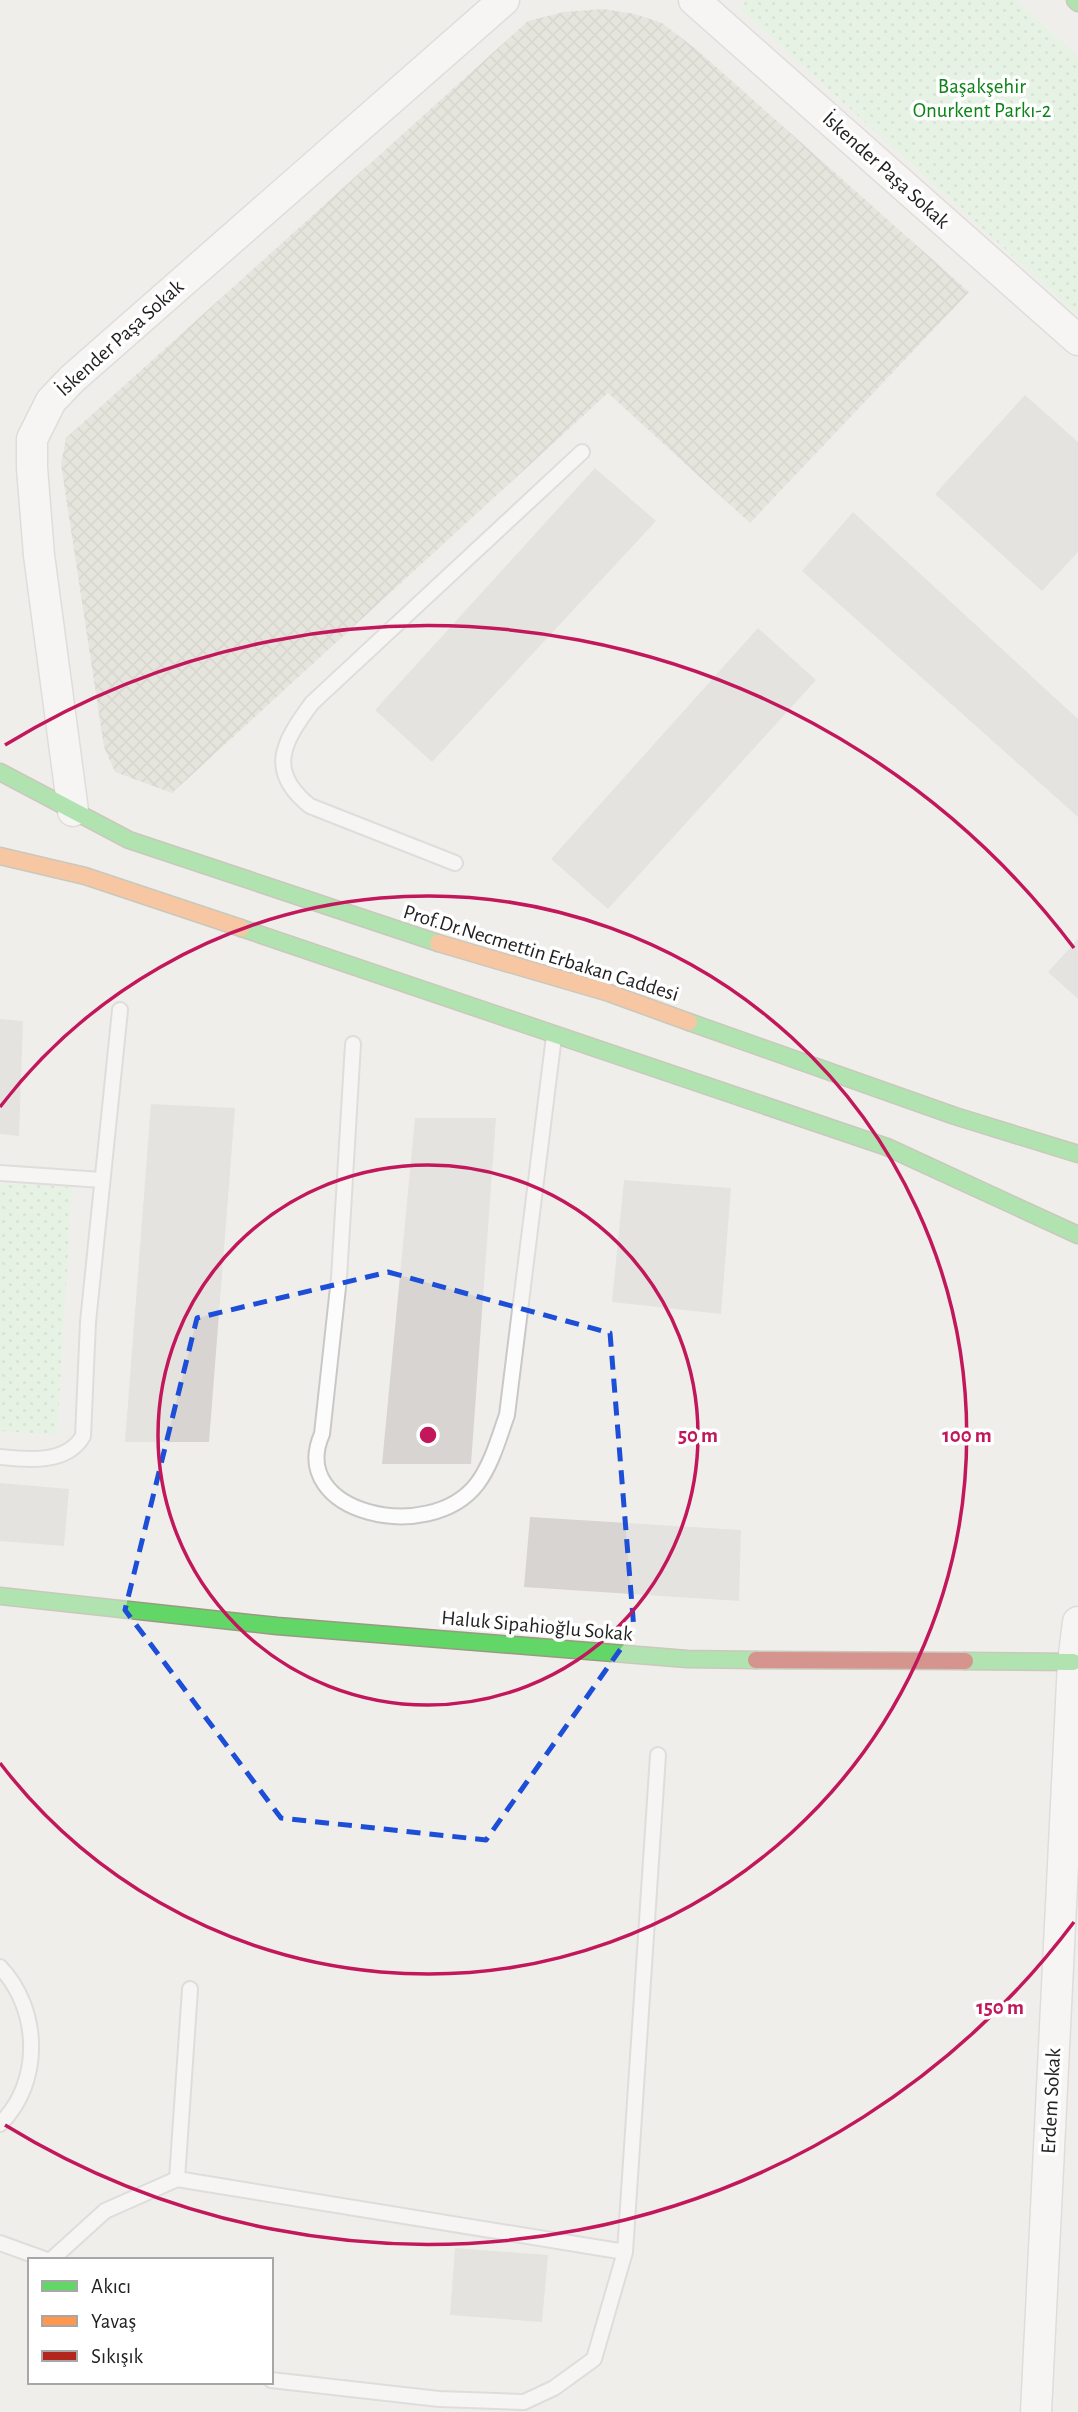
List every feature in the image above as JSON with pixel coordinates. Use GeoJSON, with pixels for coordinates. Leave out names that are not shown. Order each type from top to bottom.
{"type":"FeatureCollection","features":[{"type":"Feature","properties":{"kind":"main road","name":"Prof.Dr.Necmettin Erbakan Caddesi"},"geometry":{"type":"LineString","coordinates":[[0,772],[129,839],[195,863],[393,929],[609,993],[956,1116],[1078,1154]]}},
{"type":"Feature","properties":{"kind":"main road"},"geometry":{"type":"LineString","coordinates":[[0,856],[85,877],[158,900],[887,1147],[1078,1235]]}},
{"type":"Feature","properties":{"kind":"main road","name":"Haluk Sipahioğlu Sokak"},"geometry":{"type":"LineString","coordinates":[[0,1596],[277,1626],[687,1659],[1073,1662]]}},
{"type":"Feature","properties":{"kind":"street","name":"İskender Paşa Sokak"},"geometry":{"type":"LineString","coordinates":[[73,811],[33,502],[32,439],[51,401],[72,379],[504,0]]}},
{"type":"Feature","properties":{"kind":"street","name":"İskender Paşa Sokak"},"geometry":{"type":"LineString","coordinates":[[694,0],[1078,340]]}},
{"type":"Feature","properties":{"kind":"street","name":"Erdem Sokak"},"geometry":{"type":"LineString","coordinates":[[1036,2412],[1073,1662],[1078,1622]]}},
{"type":"Feature","properties":{"kind":"lane"},"geometry":{"type":"LineString","coordinates":[[455,863],[310,806],[291,791],[286,780],[284,769],[288,741],[312,704],[582,452]]}},
{"type":"Feature","properties":{"kind":"lane"},"geometry":{"type":"LineString","coordinates":[[0,1457],[56,1457],[73,1450],[83,1437],[88,1322],[120,1010]]}},
{"type":"Feature","properties":{"kind":"lane"},"geometry":{"type":"LineString","coordinates":[[353,1044],[339,1278],[322,1434],[316,1448],[315,1462],[319,1476],[337,1497],[372,1512],[412,1518],[451,1506],[477,1484],[486,1470],[507,1415],[554,1035]]}},
{"type":"Feature","properties":{"kind":"lane"},"geometry":{"type":"LineString","coordinates":[[0,1173],[102,1180]]}},
{"type":"Feature","properties":{"kind":"lane"},"geometry":{"type":"LineString","coordinates":[[273,2380],[439,2399],[524,2402],[554,2388],[594,2359],[625,2252],[658,1755]]}},
{"type":"Feature","properties":{"kind":"lane"},"geometry":{"type":"LineString","coordinates":[[0,1967],[18,1991],[27,2014],[31,2057],[19,2098],[0,2124]]}},
{"type":"Feature","properties":{"kind":"lane"},"geometry":{"type":"LineString","coordinates":[[177,2179],[190,1989]]}},
{"type":"Feature","properties":{"kind":"lane"},"geometry":{"type":"LineString","coordinates":[[51,2258],[105,2211],[177,2179],[625,2252]]}},
{"type":"Feature","properties":{"kind":"lane"},"geometry":{"type":"LineString","coordinates":[[0,2243],[43,2258]]}},
{"type":"Feature","properties":{"kind":"highlighted area"},"geometry":{"type":"Polygon","coordinates":[[[388,1272],[610,1333],[634,1630],[486,1840],[281,1818],[125,1610],[197,1318],[388,1272]]]}},
{"type":"Feature","properties":{"kind":"shaded area"},"geometry":{"type":"Polygon","coordinates":[[[603,9],[635,14],[662,23],[697,50],[969,292],[750,523],[608,393],[172,793],[115,772],[104,747],[61,464],[66,438],[528,21],[564,12],[603,9]]]}},
{"type":"Feature","properties":{"kind":"green space","name":"Başakşehir Onurkent Parkı-2"},"geometry":{"type":"Polygon","coordinates":[[[747,0],[1016,0],[1078,57],[1078,315],[739,8],[747,0]]]}},
{"type":"Feature","properties":{"kind":"green space"},"geometry":{"type":"Polygon","coordinates":[[[0,1183],[72,1187],[57,1435],[0,1431],[0,1183]]]}},
{"type":"Feature","properties":{"kind":"building"},"geometry":{"type":"Polygon","coordinates":[[[1025,395],[1078,442],[1078,552],[1042,591],[935,494],[1025,395]]]}},
{"type":"Feature","properties":{"kind":"building"},"geometry":{"type":"Polygon","coordinates":[[[595,468],[656,521],[432,762],[375,710],[595,468]]]}},
{"type":"Feature","properties":{"kind":"building"},"geometry":{"type":"Polygon","coordinates":[[[853,512],[1078,719],[1078,817],[802,571],[853,512]]]}},
{"type":"Feature","properties":{"kind":"building"},"geometry":{"type":"Polygon","coordinates":[[[758,628],[816,680],[608,909],[551,859],[758,628]]]}},
{"type":"Feature","properties":{"kind":"building"},"geometry":{"type":"Polygon","coordinates":[[[1078,939],[1078,999],[1048,972],[1078,939]]]}},
{"type":"Feature","properties":{"kind":"building"},"geometry":{"type":"Polygon","coordinates":[[[0,1019],[23,1021],[19,1136],[0,1134],[0,1019]]]}},
{"type":"Feature","properties":{"kind":"building"},"geometry":{"type":"Polygon","coordinates":[[[151,1104],[235,1108],[209,1442],[125,1442],[151,1104]]]}},
{"type":"Feature","properties":{"kind":"building"},"geometry":{"type":"Polygon","coordinates":[[[415,1118],[496,1118],[471,1464],[382,1464],[415,1118]]]}},
{"type":"Feature","properties":{"kind":"building"},"geometry":{"type":"Polygon","coordinates":[[[624,1180],[731,1188],[721,1314],[612,1302],[624,1180]]]}},
{"type":"Feature","properties":{"kind":"building"},"geometry":{"type":"Polygon","coordinates":[[[0,1483],[69,1489],[64,1546],[0,1541],[0,1483]]]}},
{"type":"Feature","properties":{"kind":"building"},"geometry":{"type":"Polygon","coordinates":[[[530,1517],[741,1530],[739,1601],[524,1587],[530,1517]]]}},
{"type":"Feature","properties":{"kind":"building"},"geometry":{"type":"Polygon","coordinates":[[[455,2248],[548,2255],[542,2322],[450,2315],[455,2248]]]}},
{"type":"Feature","properties":{"kind":"traffic: fast"},"geometry":{"type":"LineString","coordinates":[[1075,0],[1078,3]]}},
{"type":"Feature","properties":{"kind":"traffic: fast"},"geometry":{"type":"LineString","coordinates":[[0,772],[129,840],[438,943]]}},
{"type":"Feature","properties":{"kind":"traffic: fast"},"geometry":{"type":"LineString","coordinates":[[241,928],[887,1147],[1078,1235]]}},
{"type":"Feature","properties":{"kind":"traffic: fast"},"geometry":{"type":"LineString","coordinates":[[689,1022],[955,1116],[1078,1154]]}},
{"type":"Feature","properties":{"kind":"traffic: fast"},"geometry":{"type":"LineString","coordinates":[[0,1596],[277,1626],[687,1659],[756,1660]]}},
{"type":"Feature","properties":{"kind":"traffic: fast"},"geometry":{"type":"LineString","coordinates":[[965,1661],[1073,1662]]}},
{"type":"Feature","properties":{"kind":"traffic: slow"},"geometry":{"type":"LineString","coordinates":[[0,856],[85,876],[241,928]]}},
{"type":"Feature","properties":{"kind":"traffic: slow"},"geometry":{"type":"LineString","coordinates":[[438,943],[609,993],[689,1022]]}},
{"type":"Feature","properties":{"kind":"traffic: jam"},"geometry":{"type":"LineString","coordinates":[[756,1660],[965,1661]]}}]}
